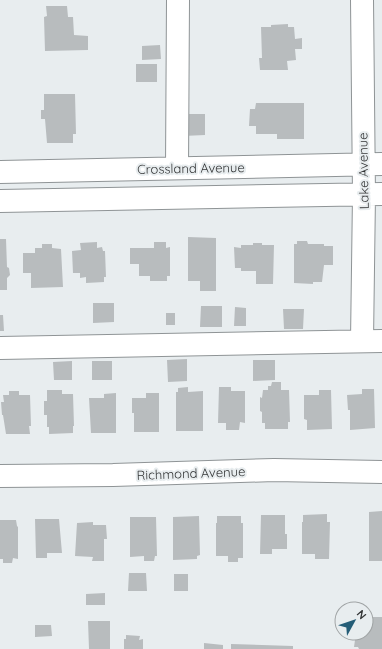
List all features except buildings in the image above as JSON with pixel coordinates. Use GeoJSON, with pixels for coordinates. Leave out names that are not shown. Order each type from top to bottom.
{"type":"FeatureCollection","features":[{"type":"Feature","properties":{"kind":"street"},"geometry":{"type":"LineString","coordinates":[[177,168],[178,0]]}},
{"type":"Feature","properties":{"kind":"street","name":"Lake Avenue"},"geometry":{"type":"LineString","coordinates":[[362,0],[373,164],[372,341]]}},
{"type":"Feature","properties":{"kind":"street","name":"Crossland Avenue"},"geometry":{"type":"LineString","coordinates":[[0,172],[373,164]]}},
{"type":"Feature","properties":{"kind":"street"},"geometry":{"type":"LineString","coordinates":[[0,201],[373,194]]}},
{"type":"Feature","properties":{"kind":"street"},"geometry":{"type":"LineString","coordinates":[[0,348],[372,341]]}},
{"type":"Feature","properties":{"kind":"street","name":"Richmond Avenue"},"geometry":{"type":"LineString","coordinates":[[0,476],[113,476],[274,470],[382,472]]}}]}
